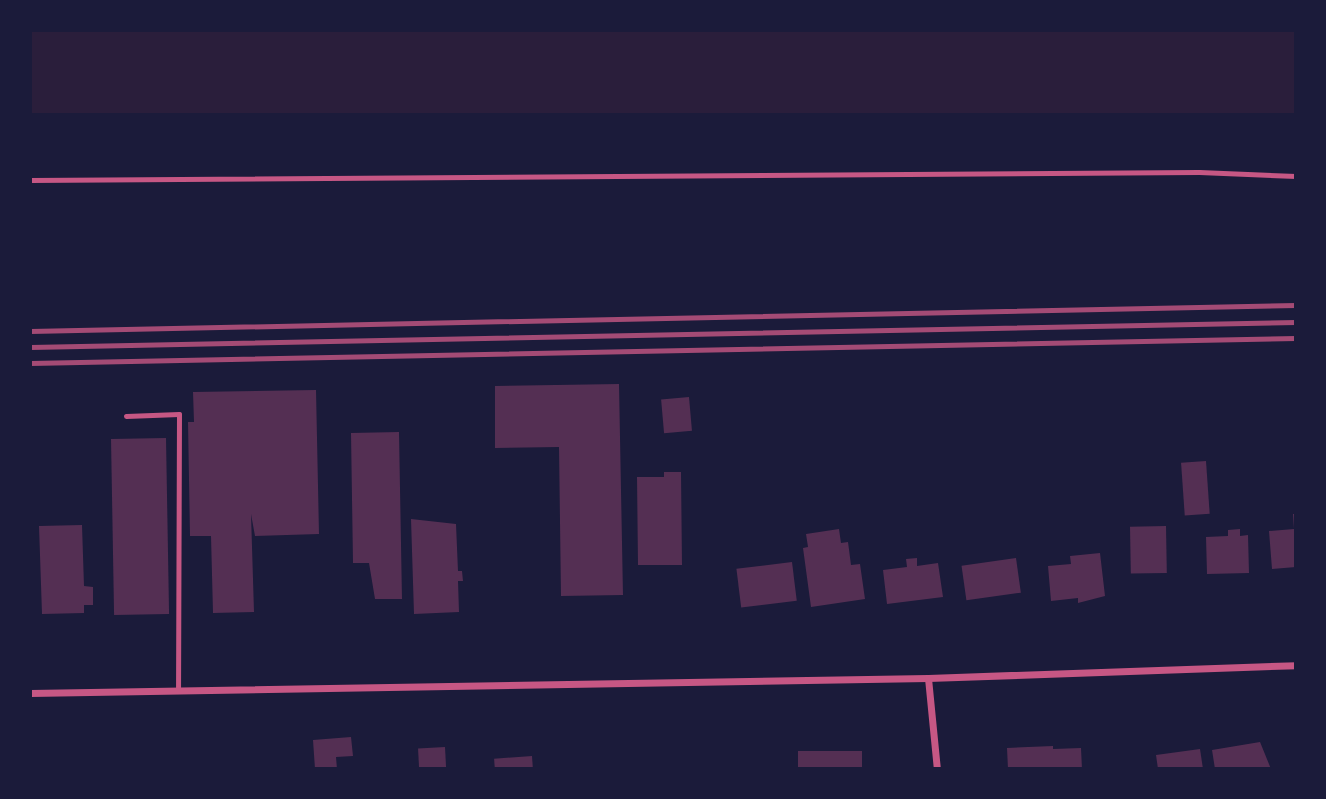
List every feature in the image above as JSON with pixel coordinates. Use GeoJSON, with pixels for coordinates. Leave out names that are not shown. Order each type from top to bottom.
{"type":"FeatureCollection","features":[{"type":"Feature","properties":{"kind":"street"},"geometry":{"type":"LineString","coordinates":[[30,693],[929,678],[1296,665]]}},
{"type":"Feature","properties":{"kind":"street"},"geometry":{"type":"LineString","coordinates":[[929,678],[937,769]]}},
{"type":"Feature","properties":{"kind":"lane"},"geometry":{"type":"LineString","coordinates":[[30,180],[1199,172],[1296,176]]}},
{"type":"Feature","properties":{"kind":"lane"},"geometry":{"type":"LineString","coordinates":[[126,416],[179,414],[178,691]]}},
{"type":"Feature","properties":{"kind":"shaded area"},"geometry":{"type":"Polygon","coordinates":[[[30,30],[1296,30],[1296,113],[30,113],[30,30]]]}},
{"type":"Feature","properties":{"kind":"building"},"geometry":{"type":"Polygon","coordinates":[[[619,384],[623,595],[561,596],[559,447],[495,448],[495,386],[619,384]]]}},
{"type":"Feature","properties":{"kind":"building"},"geometry":{"type":"Polygon","coordinates":[[[316,390],[319,534],[255,536],[251,514],[254,612],[213,613],[211,536],[190,536],[188,422],[194,422],[193,392],[316,390]]]}},
{"type":"Feature","properties":{"kind":"building"},"geometry":{"type":"Polygon","coordinates":[[[689,397],[692,431],[664,433],[661,399],[689,397]]]}},
{"type":"Feature","properties":{"kind":"building"},"geometry":{"type":"Polygon","coordinates":[[[399,432],[402,599],[375,599],[369,563],[353,563],[351,433],[399,432]]]}},
{"type":"Feature","properties":{"kind":"building"},"geometry":{"type":"Polygon","coordinates":[[[166,438],[169,614],[114,615],[111,439],[166,438]]]}},
{"type":"Feature","properties":{"kind":"building"},"geometry":{"type":"Polygon","coordinates":[[[1206,461],[1210,514],[1185,516],[1181,463],[1206,461]]]}},
{"type":"Feature","properties":{"kind":"building"},"geometry":{"type":"Polygon","coordinates":[[[664,472],[681,472],[682,565],[638,565],[637,477],[664,477],[664,472]]]}},
{"type":"Feature","properties":{"kind":"building"},"geometry":{"type":"Polygon","coordinates":[[[1293,514],[1296,514],[1296,567],[1272,569],[1269,531],[1294,529],[1293,514]]]}},
{"type":"Feature","properties":{"kind":"building"},"geometry":{"type":"Polygon","coordinates":[[[411,519],[456,524],[458,571],[462,571],[463,581],[458,581],[459,612],[414,614],[411,519]]]}},
{"type":"Feature","properties":{"kind":"building"},"geometry":{"type":"Polygon","coordinates":[[[82,525],[84,586],[93,587],[93,605],[84,605],[84,613],[42,614],[39,526],[82,525]]]}},
{"type":"Feature","properties":{"kind":"building"},"geometry":{"type":"Polygon","coordinates":[[[1166,526],[1167,573],[1131,574],[1130,527],[1166,526]]]}},
{"type":"Feature","properties":{"kind":"building"},"geometry":{"type":"Polygon","coordinates":[[[839,529],[841,543],[848,542],[851,565],[860,564],[865,599],[811,607],[803,548],[808,547],[806,534],[839,529]]]}},
{"type":"Feature","properties":{"kind":"building"},"geometry":{"type":"Polygon","coordinates":[[[1240,529],[1240,536],[1248,535],[1249,573],[1207,574],[1206,537],[1228,536],[1228,530],[1240,529]]]}},
{"type":"Feature","properties":{"kind":"building"},"geometry":{"type":"Polygon","coordinates":[[[1100,553],[1105,596],[1078,603],[1078,598],[1051,601],[1048,566],[1071,564],[1070,556],[1100,553]]]}},
{"type":"Feature","properties":{"kind":"building"},"geometry":{"type":"Polygon","coordinates":[[[917,558],[917,566],[938,563],[943,597],[887,604],[883,570],[907,567],[906,559],[917,558]]]}},
{"type":"Feature","properties":{"kind":"building"},"geometry":{"type":"Polygon","coordinates":[[[1016,558],[1021,593],[966,600],[962,566],[1016,558]]]}},
{"type":"Feature","properties":{"kind":"building"},"geometry":{"type":"Polygon","coordinates":[[[792,562],[797,601],[741,608],[736,569],[792,562]]]}},
{"type":"Feature","properties":{"kind":"building"},"geometry":{"type":"Polygon","coordinates":[[[351,737],[353,756],[336,757],[337,769],[315,769],[313,740],[351,737]]]}},
{"type":"Feature","properties":{"kind":"building"},"geometry":{"type":"Polygon","coordinates":[[[1260,742],[1271,769],[1215,769],[1212,750],[1260,742]]]}},
{"type":"Feature","properties":{"kind":"building"},"geometry":{"type":"Polygon","coordinates":[[[1053,746],[1053,749],[1081,748],[1082,769],[1008,769],[1007,748],[1053,746]]]}},
{"type":"Feature","properties":{"kind":"building"},"geometry":{"type":"Polygon","coordinates":[[[445,747],[446,769],[419,769],[418,748],[445,747]]]}},
{"type":"Feature","properties":{"kind":"building"},"geometry":{"type":"Polygon","coordinates":[[[1200,749],[1203,769],[1158,769],[1156,755],[1200,749]]]}},
{"type":"Feature","properties":{"kind":"building"},"geometry":{"type":"Polygon","coordinates":[[[798,751],[862,751],[862,769],[798,769],[798,751]]]}},
{"type":"Feature","properties":{"kind":"building"},"geometry":{"type":"Polygon","coordinates":[[[532,756],[533,769],[495,769],[494,759],[532,756]]]}},
{"type":"Feature","properties":{"kind":"railway"},"geometry":{"type":"LineString","coordinates":[[30,331],[1296,305]]}},
{"type":"Feature","properties":{"kind":"railway"},"geometry":{"type":"LineString","coordinates":[[30,347],[1296,322]]}},
{"type":"Feature","properties":{"kind":"railway"},"geometry":{"type":"LineString","coordinates":[[30,363],[1296,338]]}}]}
